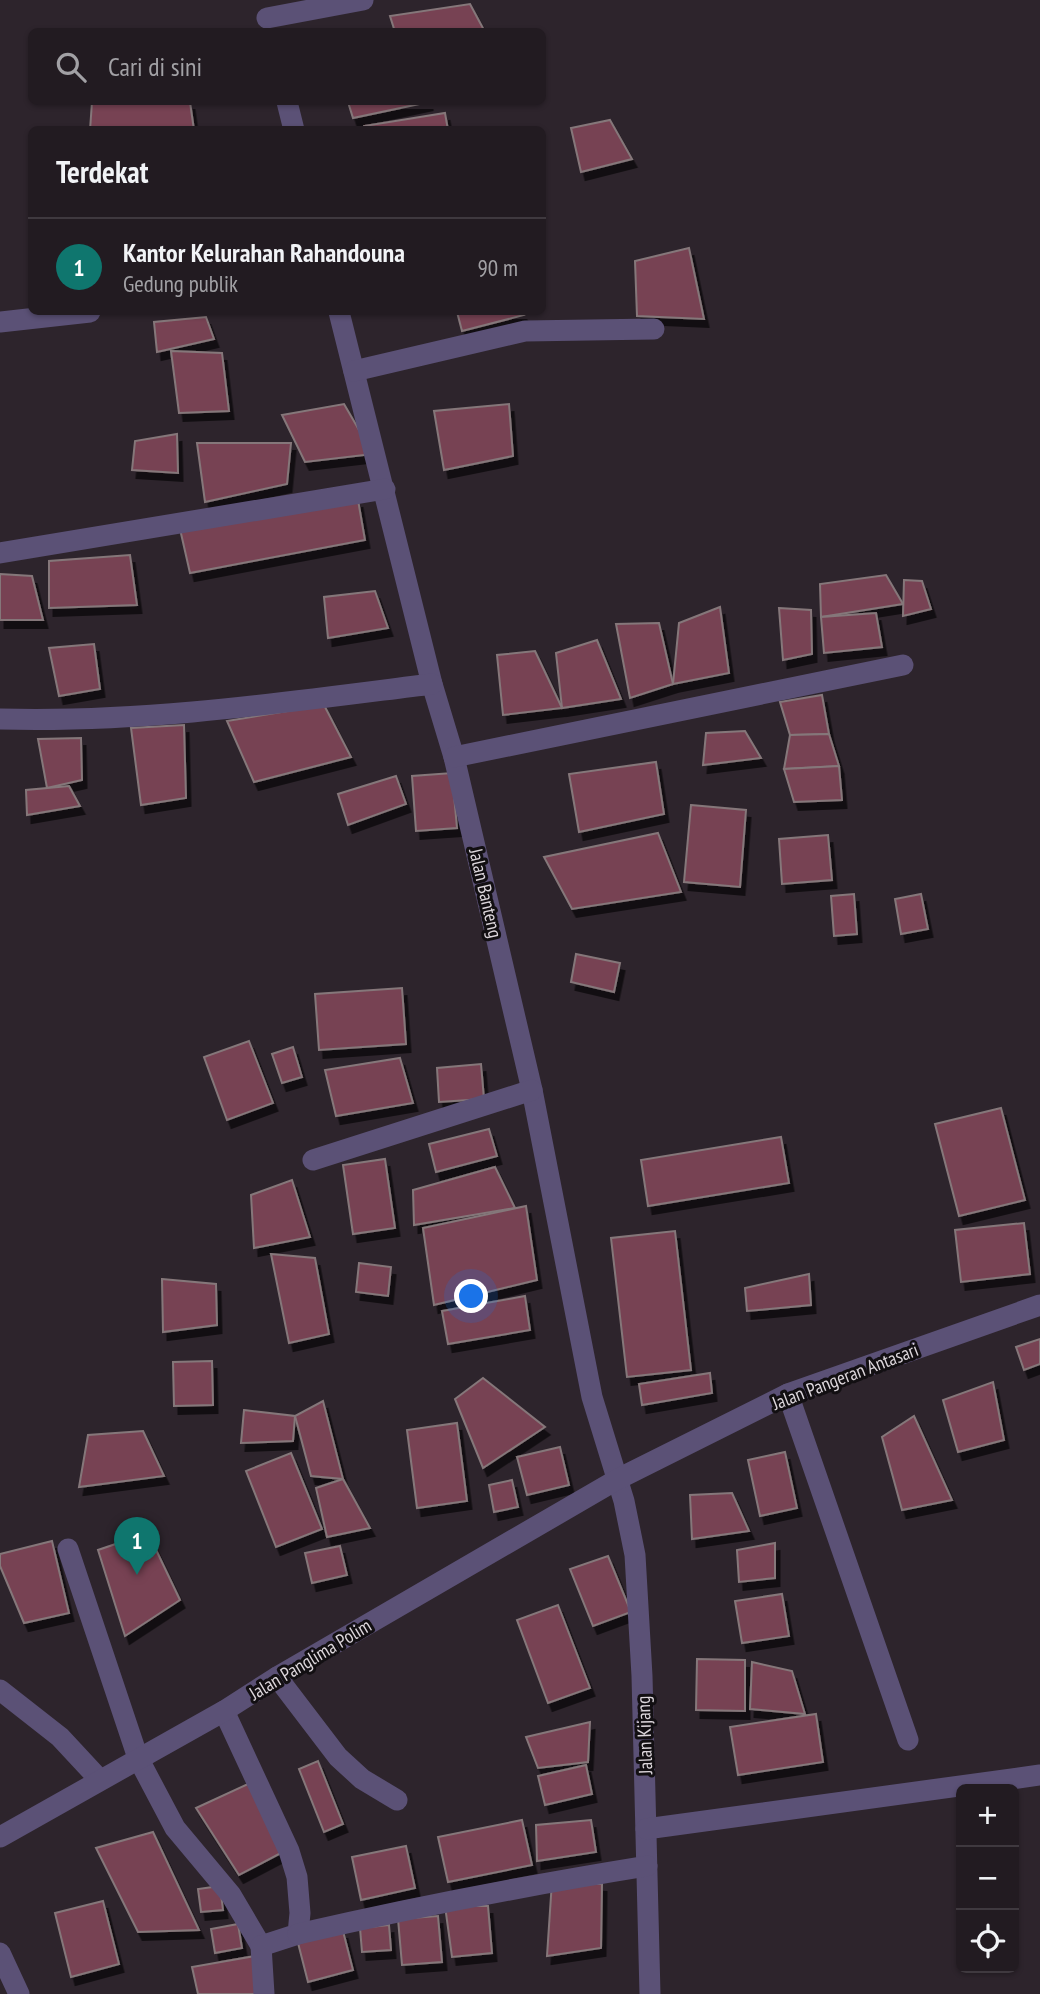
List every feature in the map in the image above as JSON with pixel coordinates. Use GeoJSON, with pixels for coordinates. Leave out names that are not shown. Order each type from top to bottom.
{"type":"FeatureCollection","features":[{"type":"Feature","properties":{"kind":"street"},"geometry":{"type":"LineString","coordinates":[[267,17],[363,0]]}},
{"type":"Feature","properties":{"kind":"street"},"geometry":{"type":"LineString","coordinates":[[288,105],[293,126]]}},
{"type":"Feature","properties":{"kind":"street"},"geometry":{"type":"LineString","coordinates":[[0,322],[63,315]]}},
{"type":"Feature","properties":{"kind":"street","name":"Jalan Banteng"},"geometry":{"type":"LineString","coordinates":[[340,315],[432,684],[454,757],[532,1090],[592,1397],[618,1479]]}},
{"type":"Feature","properties":{"kind":"street"},"geometry":{"type":"LineString","coordinates":[[354,372],[525,331],[654,329]]}},
{"type":"Feature","properties":{"kind":"street"},"geometry":{"type":"LineString","coordinates":[[0,553],[385,489]]}},
{"type":"Feature","properties":{"kind":"street"},"geometry":{"type":"LineString","coordinates":[[454,757],[903,665]]}},
{"type":"Feature","properties":{"kind":"street"},"geometry":{"type":"LineString","coordinates":[[0,719],[132,718],[236,709],[432,684]]}},
{"type":"Feature","properties":{"kind":"street"},"geometry":{"type":"LineString","coordinates":[[313,1160],[532,1090]]}},
{"type":"Feature","properties":{"kind":"street","name":"Jalan Pangeran Antasari"},"geometry":{"type":"LineString","coordinates":[[618,1479],[788,1394],[1040,1305]]}},
{"type":"Feature","properties":{"kind":"street"},"geometry":{"type":"LineString","coordinates":[[788,1394],[908,1740]]}},
{"type":"Feature","properties":{"kind":"street","name":"Jalan Panglima Polim"},"geometry":{"type":"LineString","coordinates":[[0,1837],[224,1711],[277,1676],[618,1479]]}},
{"type":"Feature","properties":{"kind":"street","name":"Jalan Kijang"},"geometry":{"type":"LineString","coordinates":[[618,1479],[635,1555],[642,1676],[650,1994]]}},
{"type":"Feature","properties":{"kind":"street"},"geometry":{"type":"LineString","coordinates":[[68,1549],[138,1758],[176,1828],[231,1895],[261,1946],[264,1994]]}},
{"type":"Feature","properties":{"kind":"street"},"geometry":{"type":"LineString","coordinates":[[277,1676],[338,1757],[362,1779],[397,1800]]}},
{"type":"Feature","properties":{"kind":"street"},"geometry":{"type":"LineString","coordinates":[[0,1690],[60,1737],[99,1779]]}},
{"type":"Feature","properties":{"kind":"street"},"geometry":{"type":"LineString","coordinates":[[224,1711],[289,1851],[297,1877],[300,1913],[298,1934]]}},
{"type":"Feature","properties":{"kind":"street"},"geometry":{"type":"LineString","coordinates":[[646,1829],[1040,1775]]}},
{"type":"Feature","properties":{"kind":"street"},"geometry":{"type":"LineString","coordinates":[[261,1946],[298,1934],[394,1912],[501,1890],[647,1866]]}},
{"type":"Feature","properties":{"kind":"street"},"geometry":{"type":"LineString","coordinates":[[0,1953],[19,1994]]}},
{"type":"Feature","properties":{"kind":"building"},"geometry":{"type":"Polygon","coordinates":[[[470,4],[483,28],[394,28],[390,16],[470,4]]]}},
{"type":"Feature","properties":{"kind":"building"},"geometry":{"type":"Polygon","coordinates":[[[92,105],[190,105],[193,126],[90,126],[92,105]]]}},
{"type":"Feature","properties":{"kind":"building"},"geometry":{"type":"Polygon","coordinates":[[[349,105],[415,105],[353,118],[349,105]]]}},
{"type":"Feature","properties":{"kind":"building"},"geometry":{"type":"Polygon","coordinates":[[[445,113],[447,126],[364,126],[445,113]]]}},
{"type":"Feature","properties":{"kind":"building"},"geometry":{"type":"Polygon","coordinates":[[[610,120],[632,159],[581,172],[571,128],[610,120]]]}},
{"type":"Feature","properties":{"kind":"building"},"geometry":{"type":"Polygon","coordinates":[[[689,248],[704,319],[637,316],[635,261],[689,248]]]}},
{"type":"Feature","properties":{"kind":"building"},"geometry":{"type":"Polygon","coordinates":[[[458,315],[524,315],[462,331],[458,315]]]}},
{"type":"Feature","properties":{"kind":"building"},"geometry":{"type":"Polygon","coordinates":[[[206,317],[214,339],[157,352],[154,322],[206,317]]]}},
{"type":"Feature","properties":{"kind":"building"},"geometry":{"type":"Polygon","coordinates":[[[171,351],[222,353],[229,411],[179,413],[171,351]]]}},
{"type":"Feature","properties":{"kind":"building"},"geometry":{"type":"Polygon","coordinates":[[[344,404],[373,454],[305,462],[282,415],[344,404]]]}},
{"type":"Feature","properties":{"kind":"building"},"geometry":{"type":"Polygon","coordinates":[[[509,404],[513,456],[444,470],[434,411],[509,404]]]}},
{"type":"Feature","properties":{"kind":"building"},"geometry":{"type":"Polygon","coordinates":[[[177,434],[178,473],[132,470],[135,441],[177,434]]]}},
{"type":"Feature","properties":{"kind":"building"},"geometry":{"type":"Polygon","coordinates":[[[197,443],[291,443],[287,484],[205,502],[197,443]]]}},
{"type":"Feature","properties":{"kind":"building"},"geometry":{"type":"Polygon","coordinates":[[[358,500],[365,540],[190,573],[180,529],[358,500]]]}},
{"type":"Feature","properties":{"kind":"building"},"geometry":{"type":"Polygon","coordinates":[[[130,555],[137,605],[49,608],[49,561],[130,555]]]}},
{"type":"Feature","properties":{"kind":"building"},"geometry":{"type":"Polygon","coordinates":[[[0,574],[32,576],[43,620],[0,620],[0,574]]]}},
{"type":"Feature","properties":{"kind":"building"},"geometry":{"type":"Polygon","coordinates":[[[886,575],[903,604],[821,617],[820,584],[886,575]]]}},
{"type":"Feature","properties":{"kind":"building"},"geometry":{"type":"Polygon","coordinates":[[[904,580],[922,581],[931,609],[903,616],[904,580]]]}},
{"type":"Feature","properties":{"kind":"building"},"geometry":{"type":"Polygon","coordinates":[[[375,591],[388,628],[328,638],[324,597],[375,591]]]}},
{"type":"Feature","properties":{"kind":"building"},"geometry":{"type":"Polygon","coordinates":[[[720,607],[729,673],[673,684],[679,623],[720,607]]]}},
{"type":"Feature","properties":{"kind":"building"},"geometry":{"type":"Polygon","coordinates":[[[779,608],[811,610],[812,654],[783,660],[779,608]]]}},
{"type":"Feature","properties":{"kind":"building"},"geometry":{"type":"Polygon","coordinates":[[[876,613],[882,647],[824,653],[821,617],[876,613]]]}},
{"type":"Feature","properties":{"kind":"building"},"geometry":{"type":"Polygon","coordinates":[[[659,623],[673,684],[630,698],[616,624],[659,623]]]}},
{"type":"Feature","properties":{"kind":"building"},"geometry":{"type":"Polygon","coordinates":[[[597,640],[621,699],[562,708],[556,653],[597,640]]]}},
{"type":"Feature","properties":{"kind":"building"},"geometry":{"type":"Polygon","coordinates":[[[94,644],[100,689],[59,696],[49,648],[94,644]]]}},
{"type":"Feature","properties":{"kind":"building"},"geometry":{"type":"Polygon","coordinates":[[[535,651],[562,708],[503,715],[497,655],[535,651]]]}},
{"type":"Feature","properties":{"kind":"building"},"geometry":{"type":"Polygon","coordinates":[[[822,695],[829,734],[790,735],[780,702],[822,695]]]}},
{"type":"Feature","properties":{"kind":"building"},"geometry":{"type":"Polygon","coordinates":[[[324,705],[351,757],[254,782],[227,721],[324,705]]]}},
{"type":"Feature","properties":{"kind":"building"},"geometry":{"type":"Polygon","coordinates":[[[184,725],[186,798],[141,805],[131,728],[184,725]]]}},
{"type":"Feature","properties":{"kind":"building"},"geometry":{"type":"Polygon","coordinates":[[[745,731],[761,758],[703,765],[706,733],[745,731]]]}},
{"type":"Feature","properties":{"kind":"building"},"geometry":{"type":"Polygon","coordinates":[[[829,734],[839,766],[784,769],[790,735],[829,734]]]}},
{"type":"Feature","properties":{"kind":"building"},"geometry":{"type":"Polygon","coordinates":[[[81,738],[82,780],[47,788],[38,739],[81,738]]]}},
{"type":"Feature","properties":{"kind":"building"},"geometry":{"type":"Polygon","coordinates":[[[656,762],[664,814],[579,832],[569,774],[656,762]]]}},
{"type":"Feature","properties":{"kind":"building"},"geometry":{"type":"Polygon","coordinates":[[[839,766],[842,800],[794,802],[784,769],[839,766]]]}},
{"type":"Feature","properties":{"kind":"building"},"geometry":{"type":"Polygon","coordinates":[[[452,773],[457,828],[416,831],[412,776],[452,773]]]}},
{"type":"Feature","properties":{"kind":"building"},"geometry":{"type":"Polygon","coordinates":[[[396,776],[406,804],[348,825],[338,794],[396,776]]]}},
{"type":"Feature","properties":{"kind":"building"},"geometry":{"type":"Polygon","coordinates":[[[69,786],[80,806],[27,815],[26,790],[69,786]]]}},
{"type":"Feature","properties":{"kind":"building"},"geometry":{"type":"Polygon","coordinates":[[[691,805],[746,810],[740,887],[684,882],[691,805]]]}},
{"type":"Feature","properties":{"kind":"building"},"geometry":{"type":"Polygon","coordinates":[[[658,833],[681,892],[572,909],[544,857],[658,833]]]}},
{"type":"Feature","properties":{"kind":"building"},"geometry":{"type":"Polygon","coordinates":[[[828,835],[832,880],[782,884],[779,839],[828,835]]]}},
{"type":"Feature","properties":{"kind":"building"},"geometry":{"type":"Polygon","coordinates":[[[854,894],[857,934],[834,936],[831,896],[854,894]]]}},
{"type":"Feature","properties":{"kind":"building"},"geometry":{"type":"Polygon","coordinates":[[[921,894],[928,929],[901,934],[895,899],[921,894]]]}},
{"type":"Feature","properties":{"kind":"building"},"geometry":{"type":"Polygon","coordinates":[[[576,954],[620,963],[614,992],[571,982],[576,954]]]}},
{"type":"Feature","properties":{"kind":"building"},"geometry":{"type":"Polygon","coordinates":[[[402,988],[406,1044],[319,1050],[315,994],[402,988]]]}},
{"type":"Feature","properties":{"kind":"building"},"geometry":{"type":"Polygon","coordinates":[[[249,1041],[273,1103],[227,1120],[204,1057],[249,1041]]]}},
{"type":"Feature","properties":{"kind":"building"},"geometry":{"type":"Polygon","coordinates":[[[293,1047],[302,1077],[282,1083],[272,1054],[293,1047]]]}},
{"type":"Feature","properties":{"kind":"building"},"geometry":{"type":"Polygon","coordinates":[[[400,1058],[413,1103],[336,1116],[325,1070],[400,1058]]]}},
{"type":"Feature","properties":{"kind":"building"},"geometry":{"type":"Polygon","coordinates":[[[481,1064],[484,1099],[439,1102],[437,1068],[481,1064]]]}},
{"type":"Feature","properties":{"kind":"building"},"geometry":{"type":"Polygon","coordinates":[[[1001,1108],[1025,1200],[959,1216],[935,1124],[1001,1108]]]}},
{"type":"Feature","properties":{"kind":"building"},"geometry":{"type":"Polygon","coordinates":[[[489,1129],[497,1156],[436,1172],[429,1144],[489,1129]]]}},
{"type":"Feature","properties":{"kind":"building"},"geometry":{"type":"Polygon","coordinates":[[[781,1137],[789,1183],[648,1206],[641,1160],[781,1137]]]}},
{"type":"Feature","properties":{"kind":"building"},"geometry":{"type":"Polygon","coordinates":[[[385,1159],[395,1228],[353,1234],[343,1165],[385,1159]]]}},
{"type":"Feature","properties":{"kind":"building"},"geometry":{"type":"Polygon","coordinates":[[[495,1167],[515,1208],[414,1225],[413,1190],[495,1167]]]}},
{"type":"Feature","properties":{"kind":"building"},"geometry":{"type":"Polygon","coordinates":[[[292,1180],[310,1237],[254,1248],[251,1195],[292,1180]]]}},
{"type":"Feature","properties":{"kind":"building"},"geometry":{"type":"Polygon","coordinates":[[[526,1206],[537,1280],[434,1305],[423,1228],[526,1206]]]}},
{"type":"Feature","properties":{"kind":"building"},"geometry":{"type":"Polygon","coordinates":[[[1024,1223],[1030,1274],[961,1282],[955,1230],[1024,1223]]]}},
{"type":"Feature","properties":{"kind":"building"},"geometry":{"type":"Polygon","coordinates":[[[675,1231],[691,1370],[627,1377],[611,1238],[675,1231]]]}},
{"type":"Feature","properties":{"kind":"building"},"geometry":{"type":"Polygon","coordinates":[[[271,1254],[315,1258],[329,1334],[289,1343],[271,1254]]]}},
{"type":"Feature","properties":{"kind":"building"},"geometry":{"type":"Polygon","coordinates":[[[359,1263],[391,1267],[388,1296],[356,1292],[359,1263]]]}},
{"type":"Feature","properties":{"kind":"building"},"geometry":{"type":"Polygon","coordinates":[[[809,1274],[811,1305],[747,1311],[745,1288],[809,1274]]]}},
{"type":"Feature","properties":{"kind":"building"},"geometry":{"type":"Polygon","coordinates":[[[162,1279],[216,1284],[217,1325],[163,1332],[162,1279]]]}},
{"type":"Feature","properties":{"kind":"building"},"geometry":{"type":"Polygon","coordinates":[[[525,1296],[530,1330],[448,1344],[442,1311],[525,1296]]]}},
{"type":"Feature","properties":{"kind":"building"},"geometry":{"type":"Polygon","coordinates":[[[1040,1339],[1040,1364],[1024,1370],[1016,1347],[1040,1339]]]}},
{"type":"Feature","properties":{"kind":"building"},"geometry":{"type":"Polygon","coordinates":[[[212,1361],[213,1405],[174,1406],[173,1362],[212,1361]]]}},
{"type":"Feature","properties":{"kind":"building"},"geometry":{"type":"Polygon","coordinates":[[[710,1373],[712,1393],[642,1405],[639,1384],[710,1373]]]}},
{"type":"Feature","properties":{"kind":"building"},"geometry":{"type":"Polygon","coordinates":[[[483,1378],[545,1427],[483,1468],[455,1399],[483,1378]]]}},
{"type":"Feature","properties":{"kind":"building"},"geometry":{"type":"Polygon","coordinates":[[[993,1382],[1004,1440],[958,1452],[943,1400],[993,1382]]]}},
{"type":"Feature","properties":{"kind":"building"},"geometry":{"type":"Polygon","coordinates":[[[323,1401],[343,1479],[311,1476],[295,1416],[323,1401]]]}},
{"type":"Feature","properties":{"kind":"building"},"geometry":{"type":"Polygon","coordinates":[[[244,1410],[295,1416],[293,1441],[241,1443],[244,1410]]]}},
{"type":"Feature","properties":{"kind":"building"},"geometry":{"type":"Polygon","coordinates":[[[914,1416],[952,1500],[902,1510],[882,1437],[914,1416]]]}},
{"type":"Feature","properties":{"kind":"building"},"geometry":{"type":"Polygon","coordinates":[[[457,1423],[467,1501],[417,1508],[407,1430],[457,1423]]]}},
{"type":"Feature","properties":{"kind":"building"},"geometry":{"type":"Polygon","coordinates":[[[143,1431],[164,1476],[79,1487],[88,1435],[143,1431]]]}},
{"type":"Feature","properties":{"kind":"building"},"geometry":{"type":"Polygon","coordinates":[[[560,1447],[569,1485],[527,1495],[517,1457],[560,1447]]]}},
{"type":"Feature","properties":{"kind":"building"},"geometry":{"type":"Polygon","coordinates":[[[785,1452],[797,1508],[760,1516],[748,1460],[785,1452]]]}},
{"type":"Feature","properties":{"kind":"building"},"geometry":{"type":"Polygon","coordinates":[[[291,1453],[322,1529],[276,1547],[246,1471],[291,1453]]]}},
{"type":"Feature","properties":{"kind":"building"},"geometry":{"type":"Polygon","coordinates":[[[343,1479],[370,1528],[327,1537],[316,1488],[343,1479]]]}},
{"type":"Feature","properties":{"kind":"building"},"geometry":{"type":"Polygon","coordinates":[[[512,1480],[518,1507],[494,1512],[489,1485],[512,1480]]]}},
{"type":"Feature","properties":{"kind":"building"},"geometry":{"type":"Polygon","coordinates":[[[732,1493],[749,1531],[692,1539],[690,1495],[732,1493]]]}},
{"type":"Feature","properties":{"kind":"building"},"geometry":{"type":"Polygon","coordinates":[[[148,1533],[180,1600],[125,1636],[98,1550],[148,1533]]]}},
{"type":"Feature","properties":{"kind":"building"},"geometry":{"type":"Polygon","coordinates":[[[52,1541],[69,1613],[24,1623],[0,1566],[0,1554],[52,1541]]]}},
{"type":"Feature","properties":{"kind":"building"},"geometry":{"type":"Polygon","coordinates":[[[775,1543],[775,1578],[739,1582],[737,1550],[775,1543]]]}},
{"type":"Feature","properties":{"kind":"building"},"geometry":{"type":"Polygon","coordinates":[[[340,1546],[347,1575],[312,1583],[305,1553],[340,1546]]]}},
{"type":"Feature","properties":{"kind":"building"},"geometry":{"type":"Polygon","coordinates":[[[608,1556],[631,1612],[593,1626],[570,1569],[608,1556]]]}},
{"type":"Feature","properties":{"kind":"building"},"geometry":{"type":"Polygon","coordinates":[[[782,1594],[789,1636],[742,1643],[735,1601],[782,1594]]]}},
{"type":"Feature","properties":{"kind":"building"},"geometry":{"type":"Polygon","coordinates":[[[558,1605],[590,1688],[548,1703],[517,1620],[558,1605]]]}},
{"type":"Feature","properties":{"kind":"building"},"geometry":{"type":"Polygon","coordinates":[[[697,1659],[745,1660],[745,1711],[696,1710],[697,1659]]]}},
{"type":"Feature","properties":{"kind":"building"},"geometry":{"type":"Polygon","coordinates":[[[752,1662],[792,1671],[805,1714],[750,1709],[752,1662]]]}},
{"type":"Feature","properties":{"kind":"building"},"geometry":{"type":"Polygon","coordinates":[[[816,1714],[823,1762],[738,1775],[730,1727],[816,1714]]]}},
{"type":"Feature","properties":{"kind":"building"},"geometry":{"type":"Polygon","coordinates":[[[590,1722],[588,1762],[538,1768],[526,1737],[590,1722]]]}},
{"type":"Feature","properties":{"kind":"building"},"geometry":{"type":"Polygon","coordinates":[[[318,1761],[343,1824],[324,1832],[299,1769],[318,1761]]]}},
{"type":"Feature","properties":{"kind":"building"},"geometry":{"type":"Polygon","coordinates":[[[586,1765],[592,1794],[545,1805],[538,1776],[586,1765]]]}},
{"type":"Feature","properties":{"kind":"building"},"geometry":{"type":"Polygon","coordinates":[[[250,1783],[281,1853],[239,1875],[196,1808],[250,1783]]]}},
{"type":"Feature","properties":{"kind":"building"},"geometry":{"type":"Polygon","coordinates":[[[522,1820],[532,1865],[448,1882],[438,1837],[522,1820]]]}},
{"type":"Feature","properties":{"kind":"building"},"geometry":{"type":"Polygon","coordinates":[[[591,1820],[596,1852],[537,1861],[536,1825],[591,1820]]]}},
{"type":"Feature","properties":{"kind":"building"},"geometry":{"type":"Polygon","coordinates":[[[153,1832],[199,1930],[138,1932],[96,1848],[153,1832]]]}},
{"type":"Feature","properties":{"kind":"building"},"geometry":{"type":"Polygon","coordinates":[[[406,1846],[415,1888],[361,1900],[352,1857],[406,1846]]]}},
{"type":"Feature","properties":{"kind":"building"},"geometry":{"type":"Polygon","coordinates":[[[552,1881],[602,1884],[601,1948],[547,1956],[552,1881]]]}},
{"type":"Feature","properties":{"kind":"building"},"geometry":{"type":"Polygon","coordinates":[[[220,1886],[223,1910],[201,1912],[198,1889],[220,1886]]]}},
{"type":"Feature","properties":{"kind":"building"},"geometry":{"type":"Polygon","coordinates":[[[103,1901],[119,1964],[71,1977],[55,1913],[103,1901]]]}},
{"type":"Feature","properties":{"kind":"building"},"geometry":{"type":"Polygon","coordinates":[[[445,1906],[488,1906],[492,1953],[452,1957],[445,1906]]]}},
{"type":"Feature","properties":{"kind":"building"},"geometry":{"type":"Polygon","coordinates":[[[438,1916],[442,1962],[402,1965],[398,1919],[438,1916]]]}},
{"type":"Feature","properties":{"kind":"building"},"geometry":{"type":"Polygon","coordinates":[[[238,1924],[242,1948],[215,1953],[211,1929],[238,1924]]]}},
{"type":"Feature","properties":{"kind":"building"},"geometry":{"type":"Polygon","coordinates":[[[389,1925],[391,1950],[362,1952],[360,1928],[389,1925]]]}},
{"type":"Feature","properties":{"kind":"building"},"geometry":{"type":"Polygon","coordinates":[[[343,1931],[353,1970],[308,1982],[298,1943],[343,1931]]]}},
{"type":"Feature","properties":{"kind":"building"},"geometry":{"type":"Polygon","coordinates":[[[255,1956],[262,1994],[198,1994],[192,1967],[255,1956]]]}},
{"type":"Feature","properties":{"kind":"place","name":"Kantor Kelurahan Rahandouna"},"geometry":{"type":"Point","coordinates":[137,1575]}}]}
